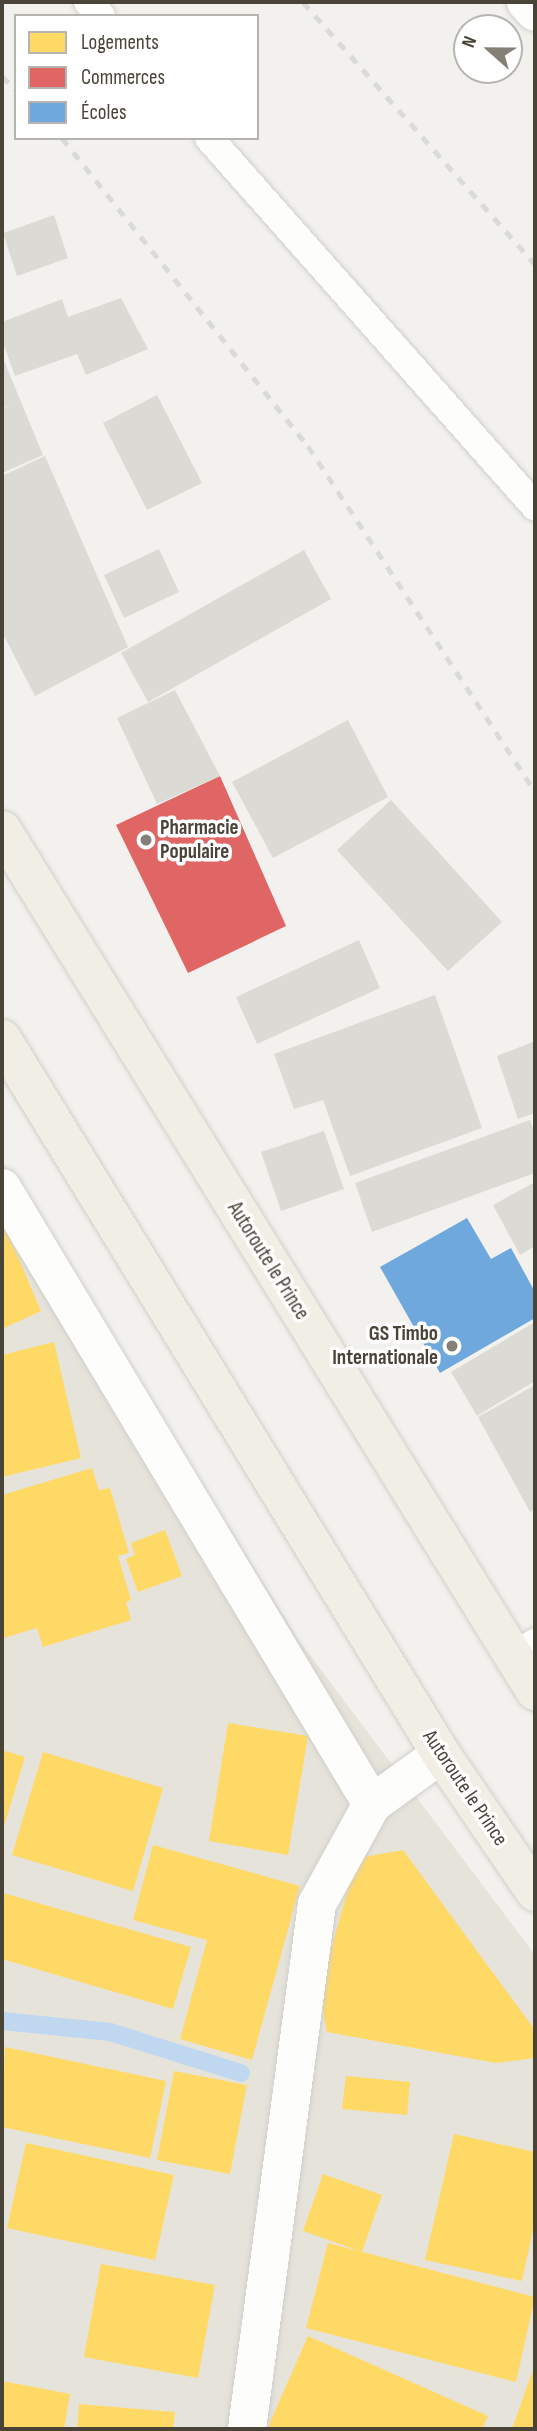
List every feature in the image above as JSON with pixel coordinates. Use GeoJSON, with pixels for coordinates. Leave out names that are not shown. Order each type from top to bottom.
{"type":"FeatureCollection","features":[{"type":"Feature","properties":{"kind":"main road","name":"Autoroute le Prince"},"geometry":{"type":"LineString","coordinates":[[2,830],[524,1650],[535,1691]]}},
{"type":"Feature","properties":{"kind":"main road","name":"Autoroute le Prince"},"geometry":{"type":"LineString","coordinates":[[2,1038],[441,1754],[535,1892]]}},
{"type":"Feature","properties":{"kind":"street"},"geometry":{"type":"LineString","coordinates":[[526,2],[535,12]]}},
{"type":"Feature","properties":{"kind":"street"},"geometry":{"type":"LineString","coordinates":[[2,1188],[372,1804]]}},
{"type":"Feature","properties":{"kind":"street"},"geometry":{"type":"LineString","coordinates":[[247,2429],[317,1904],[372,1804],[441,1754]]}},
{"type":"Feature","properties":{"kind":"lane"},"geometry":{"type":"LineString","coordinates":[[211,140],[535,506]]}},
{"type":"Feature","properties":{"kind":"shaded area"},"geometry":{"type":"Polygon","coordinates":[[[2,1160],[300,1642],[535,1955],[535,2429],[2,2429],[2,1160]]]}},
{"type":"Feature","properties":{"kind":"building: Logements"},"geometry":{"type":"Polygon","coordinates":[[[2,1219],[41,1311],[2,1329],[2,1219]]]}},
{"type":"Feature","properties":{"kind":"building: Logements"},"geometry":{"type":"Polygon","coordinates":[[[54,1342],[81,1458],[2,1477],[2,1355],[54,1342]]]}},
{"type":"Feature","properties":{"kind":"building: Logements"},"geometry":{"type":"Polygon","coordinates":[[[92,1468],[99,1490],[110,1488],[129,1553],[118,1556],[131,1600],[126,1602],[131,1620],[43,1647],[37,1628],[4,1638],[2,1495],[92,1468]]]}},
{"type":"Feature","properties":{"kind":"building: Logements"},"geometry":{"type":"Polygon","coordinates":[[[165,1530],[182,1576],[138,1592],[126,1559],[135,1555],[131,1543],[165,1530]]]}},
{"type":"Feature","properties":{"kind":"building: Logements"},"geometry":{"type":"Polygon","coordinates":[[[228,1723],[308,1736],[288,1855],[209,1841],[228,1723]]]}},
{"type":"Feature","properties":{"kind":"building: Logements"},"geometry":{"type":"Polygon","coordinates":[[[2,1750],[25,1757],[2,1833],[2,1750]]]}},
{"type":"Feature","properties":{"kind":"building: Logements"},"geometry":{"type":"Polygon","coordinates":[[[43,1752],[163,1788],[133,1891],[12,1855],[43,1752]]]}},
{"type":"Feature","properties":{"kind":"building: Logements"},"geometry":{"type":"Polygon","coordinates":[[[153,1845],[300,1886],[252,2060],[180,2039],[207,1940],[133,1920],[153,1845]]]}},
{"type":"Feature","properties":{"kind":"building: Logements"},"geometry":{"type":"Polygon","coordinates":[[[403,1850],[535,2030],[535,2058],[496,2063],[327,2032],[319,1991],[357,1858],[403,1850]]]}},
{"type":"Feature","properties":{"kind":"building: Logements"},"geometry":{"type":"Polygon","coordinates":[[[3,1893],[191,1947],[173,2009],[2,1959],[3,1893]]]}},
{"type":"Feature","properties":{"kind":"building: Logements"},"geometry":{"type":"Polygon","coordinates":[[[5,2047],[166,2081],[150,2158],[2,2127],[5,2047]]]}},
{"type":"Feature","properties":{"kind":"building: Logements"},"geometry":{"type":"Polygon","coordinates":[[[174,2071],[247,2085],[230,2174],[157,2160],[174,2071]]]}},
{"type":"Feature","properties":{"kind":"building: Logements"},"geometry":{"type":"Polygon","coordinates":[[[346,2076],[410,2082],[407,2115],[342,2109],[346,2076]]]}},
{"type":"Feature","properties":{"kind":"building: Logements"},"geometry":{"type":"Polygon","coordinates":[[[454,2134],[535,2152],[535,2221],[522,2281],[425,2260],[454,2134]]]}},
{"type":"Feature","properties":{"kind":"building: Logements"},"geometry":{"type":"Polygon","coordinates":[[[26,2143],[174,2175],[155,2260],[7,2228],[26,2143]]]}},
{"type":"Feature","properties":{"kind":"building: Logements"},"geometry":{"type":"Polygon","coordinates":[[[323,2174],[382,2195],[362,2252],[303,2231],[323,2174]]]}},
{"type":"Feature","properties":{"kind":"building: Logements"},"geometry":{"type":"Polygon","coordinates":[[[328,2243],[535,2297],[516,2382],[306,2328],[328,2243]]]}},
{"type":"Feature","properties":{"kind":"building: Logements"},"geometry":{"type":"Polygon","coordinates":[[[101,2264],[215,2285],[198,2378],[84,2357],[101,2264]]]}},
{"type":"Feature","properties":{"kind":"building: Logements"},"geometry":{"type":"Polygon","coordinates":[[[308,2336],[488,2416],[482,2429],[267,2429],[308,2336]]]}},
{"type":"Feature","properties":{"kind":"building: Logements"},"geometry":{"type":"Polygon","coordinates":[[[535,2364],[535,2429],[512,2429],[535,2364]]]}},
{"type":"Feature","properties":{"kind":"building: Logements"},"geometry":{"type":"Polygon","coordinates":[[[2,2381],[70,2394],[64,2429],[2,2429],[2,2381]]]}},
{"type":"Feature","properties":{"kind":"building: Logements"},"geometry":{"type":"Polygon","coordinates":[[[79,2404],[175,2412],[173,2429],[77,2429],[79,2404]]]}},
{"type":"Feature","properties":{"kind":"building: Commerces"},"geometry":{"type":"Polygon","coordinates":[[[220,776],[286,926],[188,973],[116,825],[220,776]]]}},
{"type":"Feature","properties":{"kind":"building: Écoles"},"geometry":{"type":"Polygon","coordinates":[[[467,1218],[491,1259],[511,1248],[535,1292],[535,1318],[440,1373],[380,1267],[467,1218]]]}},
{"type":"Feature","properties":{"kind":"building: Autres"},"geometry":{"type":"Polygon","coordinates":[[[54,215],[68,258],[17,276],[3,233],[54,215]]]}},
{"type":"Feature","properties":{"kind":"building: Autres"},"geometry":{"type":"Polygon","coordinates":[[[121,298],[148,349],[86,375],[77,354],[15,376],[2,340],[2,322],[62,299],[68,317],[121,298]]]}},
{"type":"Feature","properties":{"kind":"building: Autres"},"geometry":{"type":"Polygon","coordinates":[[[2,356],[43,455],[2,473],[2,409],[11,405],[2,408],[2,356]]]}},
{"type":"Feature","properties":{"kind":"building: Autres"},"geometry":{"type":"Polygon","coordinates":[[[157,395],[202,483],[147,510],[103,423],[157,395]]]}},
{"type":"Feature","properties":{"kind":"building: Autres"},"geometry":{"type":"Polygon","coordinates":[[[45,456],[128,647],[35,696],[2,632],[2,476],[45,456]]]}},
{"type":"Feature","properties":{"kind":"building: Autres"},"geometry":{"type":"Polygon","coordinates":[[[159,549],[179,592],[124,618],[104,575],[159,549]]]}},
{"type":"Feature","properties":{"kind":"building: Autres"},"geometry":{"type":"Polygon","coordinates":[[[304,550],[331,599],[148,702],[121,653],[304,550]]]}},
{"type":"Feature","properties":{"kind":"building: Autres"},"geometry":{"type":"Polygon","coordinates":[[[175,690],[220,776],[157,804],[117,718],[175,690]]]}},
{"type":"Feature","properties":{"kind":"building: Autres"},"geometry":{"type":"Polygon","coordinates":[[[348,720],[388,797],[273,858],[232,782],[348,720]]]}},
{"type":"Feature","properties":{"kind":"building: Autres"},"geometry":{"type":"Polygon","coordinates":[[[391,800],[502,922],[448,971],[337,850],[391,800]]]}},
{"type":"Feature","properties":{"kind":"building: Autres"},"geometry":{"type":"Polygon","coordinates":[[[359,940],[380,988],[257,1044],[236,997],[359,940]]]}},
{"type":"Feature","properties":{"kind":"building: Autres"},"geometry":{"type":"Polygon","coordinates":[[[435,995],[482,1128],[350,1176],[323,1100],[294,1109],[274,1054],[435,995]]]}},
{"type":"Feature","properties":{"kind":"building: Autres"},"geometry":{"type":"Polygon","coordinates":[[[535,1041],[535,1113],[518,1119],[497,1056],[535,1041]]]}},
{"type":"Feature","properties":{"kind":"building: Autres"},"geometry":{"type":"Polygon","coordinates":[[[530,1120],[535,1135],[535,1173],[372,1232],[355,1183],[530,1120]]]}},
{"type":"Feature","properties":{"kind":"building: Autres"},"geometry":{"type":"Polygon","coordinates":[[[324,1131],[344,1189],[281,1211],[261,1152],[324,1131]]]}},
{"type":"Feature","properties":{"kind":"building: Autres"},"geometry":{"type":"Polygon","coordinates":[[[535,1182],[535,1246],[520,1255],[493,1205],[535,1182]]]}},
{"type":"Feature","properties":{"kind":"building: Autres"},"geometry":{"type":"Polygon","coordinates":[[[535,1322],[535,1381],[477,1416],[451,1372],[535,1322]]]}},
{"type":"Feature","properties":{"kind":"building: Autres"},"geometry":{"type":"Polygon","coordinates":[[[535,1385],[535,1509],[530,1512],[478,1417],[535,1385]]]}},
{"type":"Feature","properties":{"kind":"waterway"},"geometry":{"type":"LineString","coordinates":[[2,2021],[110,2032],[241,2073]]}},
{"type":"Feature","properties":{"kind":"railway"},"geometry":{"type":"LineString","coordinates":[[303,2],[535,264]]}},
{"type":"Feature","properties":{"kind":"railway"},"geometry":{"type":"LineString","coordinates":[[2,76],[14,88]]}},
{"type":"Feature","properties":{"kind":"railway"},"geometry":{"type":"LineString","coordinates":[[64,140],[308,446],[535,791]]}},
{"type":"Feature","properties":{"kind":"place","name":"Pharmacie Populaire"},"geometry":{"type":"Point","coordinates":[146,840]}},
{"type":"Feature","properties":{"kind":"place","name":"GS Timbo Internationale"},"geometry":{"type":"Point","coordinates":[452,1346]}}]}
